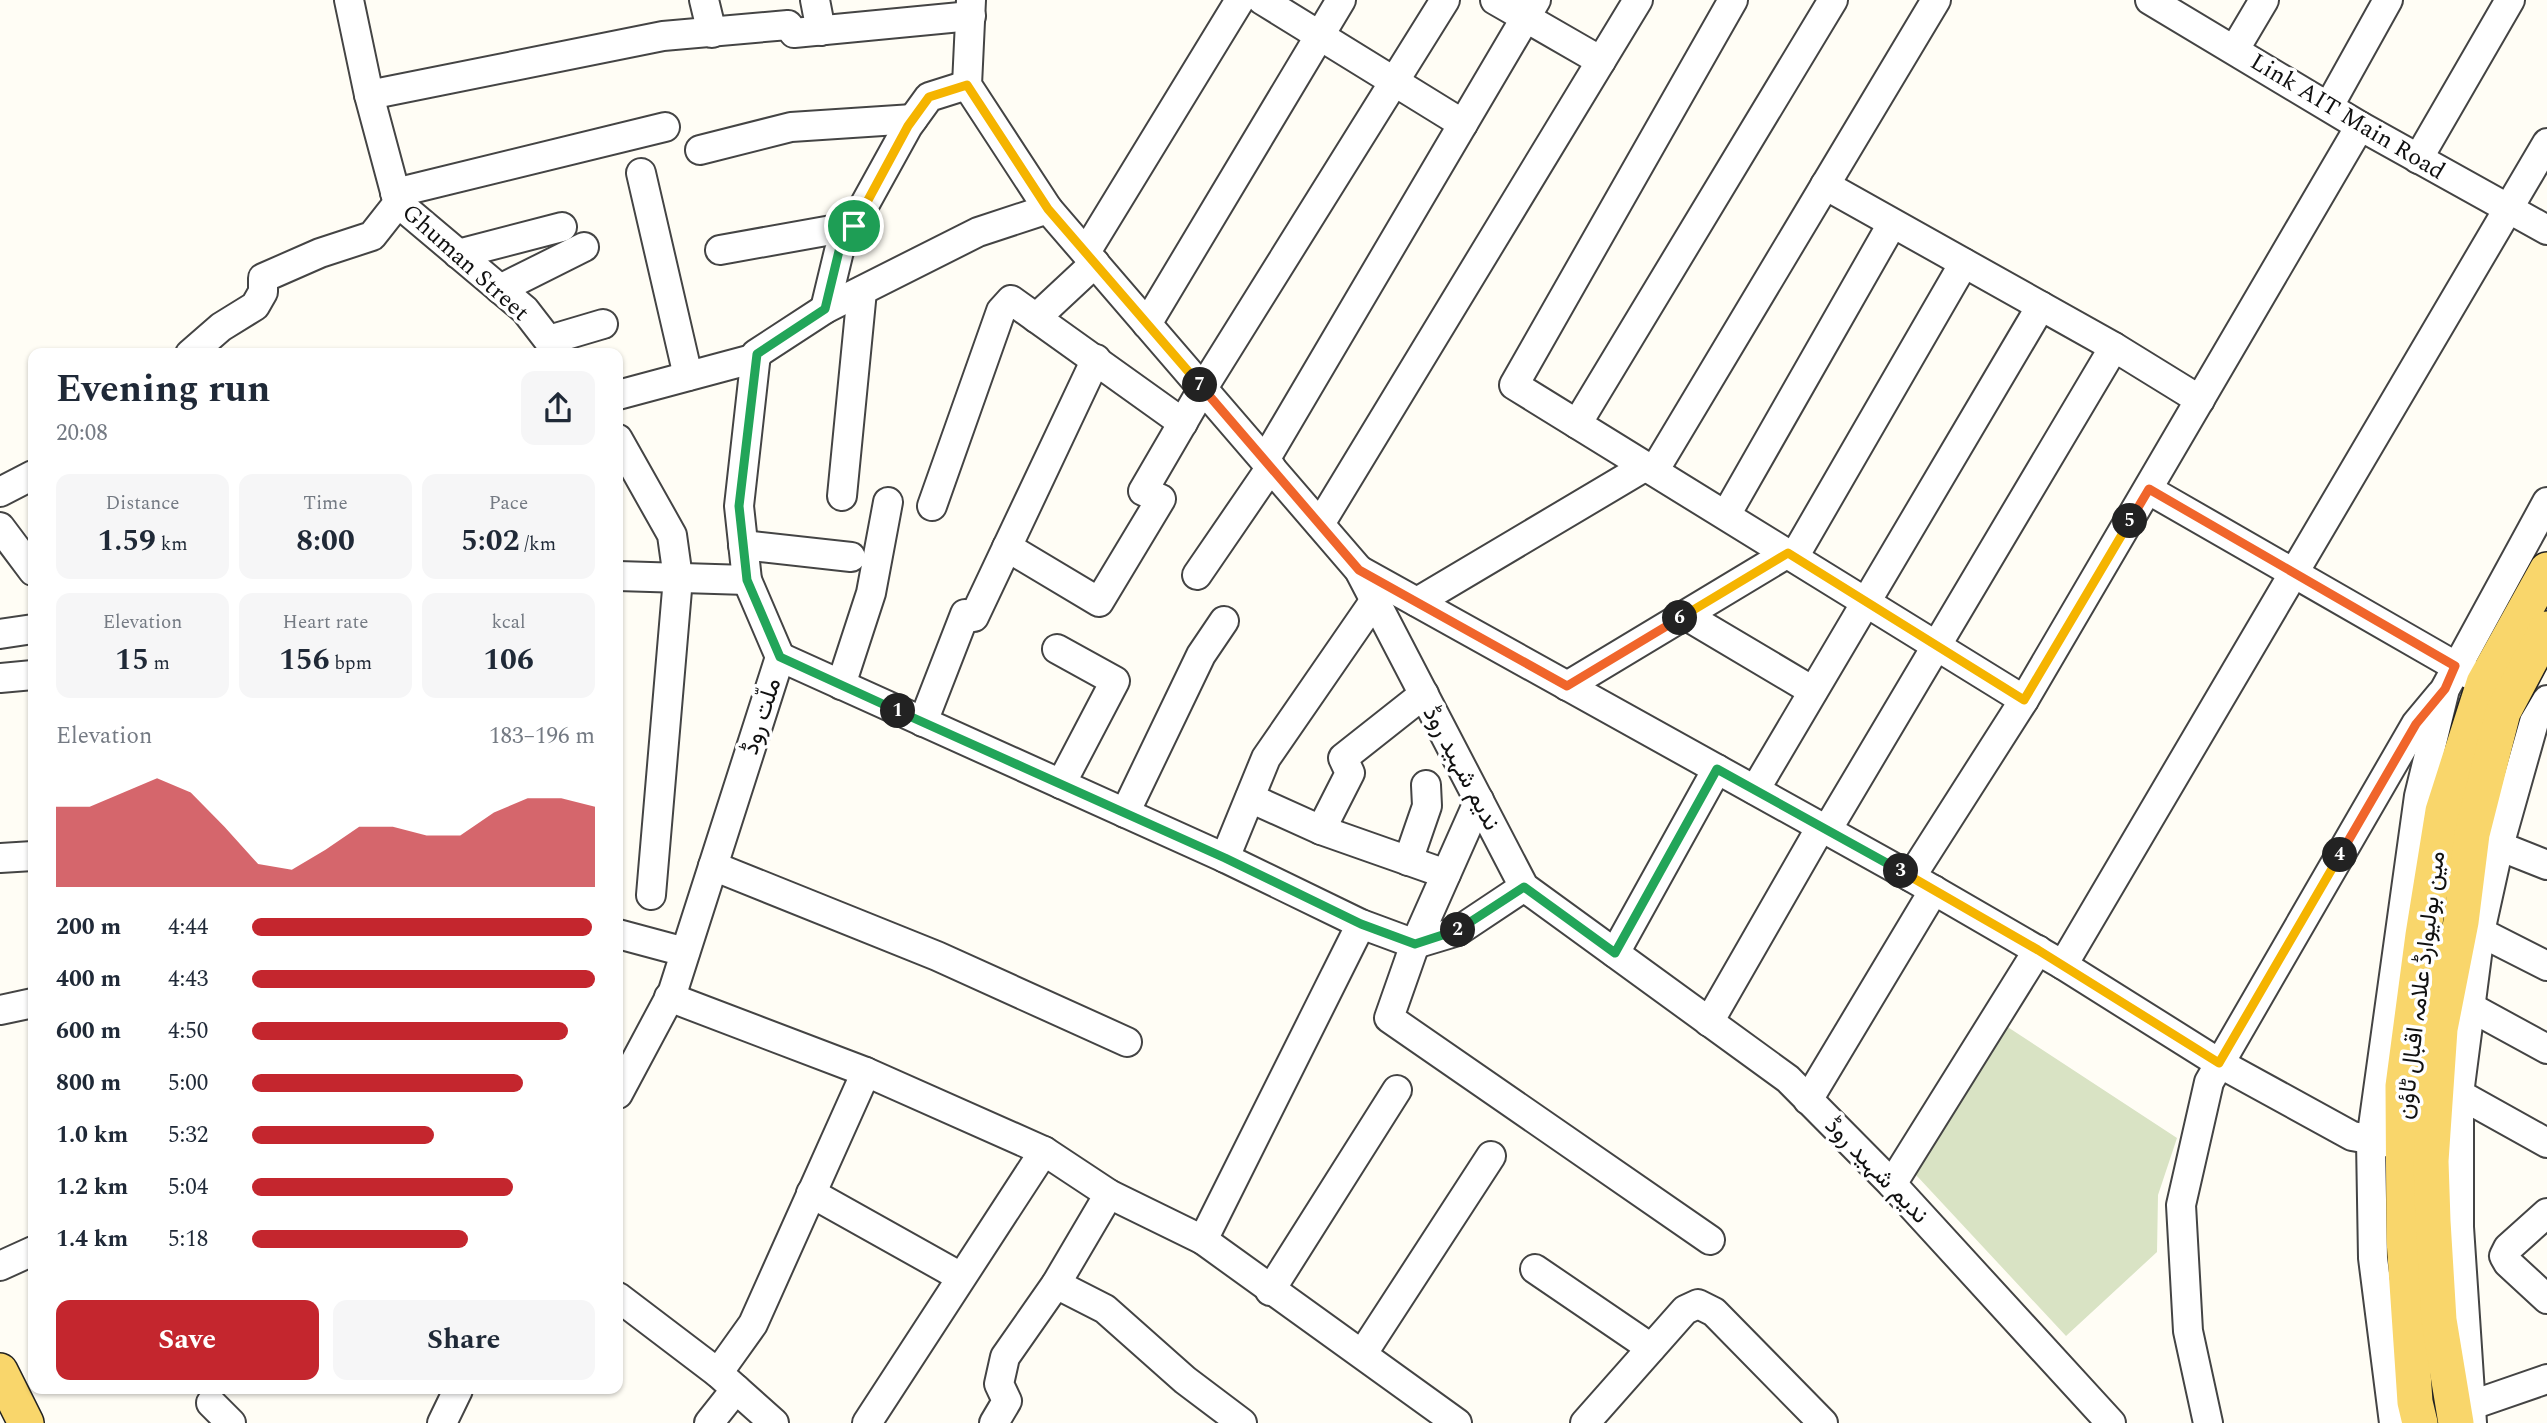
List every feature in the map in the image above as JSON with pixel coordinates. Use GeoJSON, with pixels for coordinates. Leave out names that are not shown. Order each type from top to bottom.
{"type":"FeatureCollection","features":[{"type":"Feature","properties":{"kind":"main road","name":"مین بولیوارڈ علامہ اقبال ٹاؤن"},"geometry":{"type":"LineString","coordinates":[[2420,1423],[2415,1402],[2404,1239],[2403,1086],[2443,811],[2484,683],[2547,570]]}},
{"type":"Feature","properties":{"kind":"main road","name":"مین بولیوارڈ علامہ اقبال ٹاؤن"},"geometry":{"type":"LineString","coordinates":[[2466,1417],[2440,1320],[2433,1221],[2402,1143],[2440,1029],[2461,922],[2472,834],[2503,712],[2547,629]]}},
{"type":"Feature","properties":{"kind":"main road"},"geometry":{"type":"LineString","coordinates":[[0,1371],[26,1423]]}},
{"type":"Feature","properties":{"kind":"street","name":"Ghuman Street"},"geometry":{"type":"LineString","coordinates":[[349,0],[369,95],[397,198],[525,310],[554,347]]}},
{"type":"Feature","properties":{"kind":"street"},"geometry":{"type":"LineString","coordinates":[[704,0],[712,33]]}},
{"type":"Feature","properties":{"kind":"street"},"geometry":{"type":"LineString","coordinates":[[815,0],[821,31]]}},
{"type":"Feature","properties":{"kind":"street"},"geometry":{"type":"LineString","coordinates":[[1036,318],[1090,258],[1240,0]]}},
{"type":"Feature","properties":{"kind":"street"},"geometry":{"type":"LineString","coordinates":[[1262,0],[1463,124]]}},
{"type":"Feature","properties":{"kind":"street"},"geometry":{"type":"LineString","coordinates":[[1147,324],[1341,0]]}},
{"type":"Feature","properties":{"kind":"street"},"geometry":{"type":"LineString","coordinates":[[1007,547],[1099,601],[1161,499],[1143,491],[1182,423],[1445,0]]}},
{"type":"Feature","properties":{"kind":"street"},"geometry":{"type":"LineString","coordinates":[[1495,0],[1531,9],[1601,61]]}},
{"type":"Feature","properties":{"kind":"street"},"geometry":{"type":"LineString","coordinates":[[1320,524],[1638,0]]}},
{"type":"Feature","properties":{"kind":"street"},"geometry":{"type":"LineString","coordinates":[[1733,0],[1514,385],[2024,700]]}},
{"type":"Feature","properties":{"kind":"street"},"geometry":{"type":"LineString","coordinates":[[1577,424],[1833,0]]}},
{"type":"Feature","properties":{"kind":"street"},"geometry":{"type":"LineString","coordinates":[[1417,602],[1650,468],[1936,0]]}},
{"type":"Feature","properties":{"kind":"street","name":"Link AIT Main Road"},"geometry":{"type":"LineString","coordinates":[[2150,0],[2360,126],[2547,230]]}},
{"type":"Feature","properties":{"kind":"street"},"geometry":{"type":"LineString","coordinates":[[2235,49],[2263,0]]}},
{"type":"Feature","properties":{"kind":"street"},"geometry":{"type":"LineString","coordinates":[[2329,106],[2388,0]]}},
{"type":"Feature","properties":{"kind":"street"},"geometry":{"type":"LineString","coordinates":[[2418,159],[2510,0]]}},
{"type":"Feature","properties":{"kind":"street"},"geometry":{"type":"LineString","coordinates":[[369,95],[663,36],[788,25],[794,33],[821,31],[971,8],[967,85],[929,97],[914,119],[839,251],[825,309]]}},
{"type":"Feature","properties":{"kind":"street"},"geometry":{"type":"LineString","coordinates":[[1197,575],[1268,464],[1531,9]]}},
{"type":"Feature","properties":{"kind":"street","name":"ندیم شہید روڈ"},"geometry":{"type":"LineString","coordinates":[[967,85],[1048,209],[1359,570],[1524,887],[1788,1079],[1892,1184],[2111,1423]]}},
{"type":"Feature","properties":{"kind":"street"},"geometry":{"type":"LineString","coordinates":[[700,150],[791,127],[914,119]]}},
{"type":"Feature","properties":{"kind":"street"},"geometry":{"type":"LineString","coordinates":[[1808,1100],[1922,883],[2024,700],[2360,126]]}},
{"type":"Feature","properties":{"kind":"street"},"geometry":{"type":"LineString","coordinates":[[197,348],[221,327],[255,306],[263,292],[263,278],[320,253],[372,236],[397,198],[665,127]]}},
{"type":"Feature","properties":{"kind":"street"},"geometry":{"type":"LineString","coordinates":[[2063,965],[2296,574],[2547,143]]}},
{"type":"Feature","properties":{"kind":"street"},"geometry":{"type":"LineString","coordinates":[[641,173],[688,376]]}},
{"type":"Feature","properties":{"kind":"street"},"geometry":{"type":"LineString","coordinates":[[1825,185],[2115,347],[2200,400]]}},
{"type":"Feature","properties":{"kind":"street"},"geometry":{"type":"LineString","coordinates":[[623,394],[756,358],[757,354],[825,309],[978,232],[1048,209]]}},
{"type":"Feature","properties":{"kind":"street"},"geometry":{"type":"LineString","coordinates":[[1726,515],[1892,224]]}},
{"type":"Feature","properties":{"kind":"street"},"geometry":{"type":"LineString","coordinates":[[720,250],[854,226]]}},
{"type":"Feature","properties":{"kind":"street"},"geometry":{"type":"LineString","coordinates":[[458,254],[562,228]]}},
{"type":"Feature","properties":{"kind":"street"},"geometry":{"type":"LineString","coordinates":[[500,289],[584,247]]}},
{"type":"Feature","properties":{"kind":"street"},"geometry":{"type":"LineString","coordinates":[[1567,686],[1791,555],[1964,263]]}},
{"type":"Feature","properties":{"kind":"street"},"geometry":{"type":"LineString","coordinates":[[842,496],[862,291]]}},
{"type":"Feature","properties":{"kind":"street"},"geometry":{"type":"LineString","coordinates":[[932,506],[1001,311],[1011,300],[1182,423]]}},
{"type":"Feature","properties":{"kind":"street"},"geometry":{"type":"LineString","coordinates":[[1755,790],[2041,306]]}},
{"type":"Feature","properties":{"kind":"street"},"geometry":{"type":"LineString","coordinates":[[554,347],[603,324]]}},
{"type":"Feature","properties":{"kind":"street"},"geometry":{"type":"LineString","coordinates":[[1709,1022],[2115,347]]}},
{"type":"Feature","properties":{"kind":"street","name":"ملّت روڈ"},"geometry":{"type":"LineString","coordinates":[[623,1073],[630,1044],[669,997],[780,657],[747,580],[739,506],[756,358]]}},
{"type":"Feature","properties":{"kind":"street"},"geometry":{"type":"LineString","coordinates":[[923,722],[965,614],[974,617],[1096,359]]}},
{"type":"Feature","properties":{"kind":"street"},"geometry":{"type":"LineString","coordinates":[[623,448],[672,535],[678,578],[651,895]]}},
{"type":"Feature","properties":{"kind":"street"},"geometry":{"type":"LineString","coordinates":[[0,492],[28,478]]}},
{"type":"Feature","properties":{"kind":"street"},"geometry":{"type":"LineString","coordinates":[[2149,489],[2296,574],[2450,677],[2484,683]]}},
{"type":"Feature","properties":{"kind":"street"},"geometry":{"type":"LineString","coordinates":[[841,685],[871,593],[888,502]]}},
{"type":"Feature","properties":{"kind":"street"},"geometry":{"type":"LineString","coordinates":[[2208,1423],[2188,1331],[2181,1205],[2209,1082],[2416,724],[2450,677],[2547,502]]}},
{"type":"Feature","properties":{"kind":"street"},"geometry":{"type":"LineString","coordinates":[[16,534],[28,560]]}},
{"type":"Feature","properties":{"kind":"street"},"geometry":{"type":"LineString","coordinates":[[743,545],[851,557]]}},
{"type":"Feature","properties":{"kind":"street"},"geometry":{"type":"LineString","coordinates":[[1359,570],[1922,883],[2063,965],[2219,1063],[2352,1136],[2402,1143]]}},
{"type":"Feature","properties":{"kind":"street"},"geometry":{"type":"LineString","coordinates":[[623,576],[747,580]]}},
{"type":"Feature","properties":{"kind":"street"},"geometry":{"type":"LineString","coordinates":[[1225,858],[1266,758],[1375,600]]}},
{"type":"Feature","properties":{"kind":"street"},"geometry":{"type":"LineString","coordinates":[[1685,615],[1814,691]]}},
{"type":"Feature","properties":{"kind":"street"},"geometry":{"type":"LineString","coordinates":[[1125,813],[1201,655],[1224,621]]}},
{"type":"Feature","properties":{"kind":"street"},"geometry":{"type":"LineString","coordinates":[[0,634],[28,630]]}},
{"type":"Feature","properties":{"kind":"street"},"geometry":{"type":"LineString","coordinates":[[1057,649],[1115,681],[1061,785]]}},
{"type":"Feature","properties":{"kind":"street"},"geometry":{"type":"LineString","coordinates":[[780,657],[1225,858],[1361,924],[1415,944],[1458,931],[1524,887]]}},
{"type":"Feature","properties":{"kind":"street"},"geometry":{"type":"LineString","coordinates":[[0,678],[28,675]]}},
{"type":"Feature","properties":{"kind":"street"},"geometry":{"type":"LineString","coordinates":[[2394,1423],[2373,1258],[2402,1143],[2419,796],[2450,677]]}},
{"type":"Feature","properties":{"kind":"street"},"geometry":{"type":"LineString","coordinates":[[1321,830],[1350,773],[1343,758],[1424,694]]}},
{"type":"Feature","properties":{"kind":"street"},"geometry":{"type":"LineString","coordinates":[[2543,722],[2499,846],[2480,932],[2459,1094],[2459,1227],[2466,1417],[2547,1379]]}},
{"type":"Feature","properties":{"kind":"street"},"geometry":{"type":"LineString","coordinates":[[1615,953],[1717,769]]}},
{"type":"Feature","properties":{"kind":"street"},"geometry":{"type":"LineString","coordinates":[[1408,861],[1427,806],[1426,785]]}},
{"type":"Feature","properties":{"kind":"street"},"geometry":{"type":"LineString","coordinates":[[1250,798],[1321,830],[1446,874]]}},
{"type":"Feature","properties":{"kind":"street"},"geometry":{"type":"LineString","coordinates":[[1479,800],[1415,944],[1389,1018],[1710,1240]]}},
{"type":"Feature","properties":{"kind":"street"},"geometry":{"type":"LineString","coordinates":[[2499,846],[2547,865]]}},
{"type":"Feature","properties":{"kind":"street"},"geometry":{"type":"LineString","coordinates":[[0,858],[28,856]]}},
{"type":"Feature","properties":{"kind":"street"},"geometry":{"type":"LineString","coordinates":[[713,866],[937,956],[1127,1042]]}},
{"type":"Feature","properties":{"kind":"street"},"geometry":{"type":"LineString","coordinates":[[1203,1240],[1361,924]]}},
{"type":"Feature","properties":{"kind":"street"},"geometry":{"type":"LineString","coordinates":[[2480,932],[2547,965]]}},
{"type":"Feature","properties":{"kind":"street"},"geometry":{"type":"LineString","coordinates":[[623,935],[685,952]]}},
{"type":"Feature","properties":{"kind":"street"},"geometry":{"type":"LineString","coordinates":[[1892,1184],[2038,950]]}},
{"type":"Feature","properties":{"kind":"street"},"geometry":{"type":"LineString","coordinates":[[669,997],[866,1072],[1044,1151],[1109,1194],[1203,1240],[1270,1291],[1363,1353],[1457,1423]]}},
{"type":"Feature","properties":{"kind":"street"},"geometry":{"type":"LineString","coordinates":[[0,1010],[28,1004]]}},
{"type":"Feature","properties":{"kind":"street"},"geometry":{"type":"LineString","coordinates":[[2472,1008],[2547,1049]]}},
{"type":"Feature","properties":{"kind":"street"},"geometry":{"type":"LineString","coordinates":[[709,1423],[866,1072]]}},
{"type":"Feature","properties":{"kind":"street"},"geometry":{"type":"LineString","coordinates":[[1270,1291],[1397,1090]]}},
{"type":"Feature","properties":{"kind":"street"},"geometry":{"type":"LineString","coordinates":[[2459,1094],[2547,1143]]}},
{"type":"Feature","properties":{"kind":"street"},"geometry":{"type":"LineString","coordinates":[[867,1423],[1044,1151]]}},
{"type":"Feature","properties":{"kind":"street"},"geometry":{"type":"LineString","coordinates":[[1363,1353],[1491,1156]]}},
{"type":"Feature","properties":{"kind":"street"},"geometry":{"type":"LineString","coordinates":[[811,1193],[961,1277]]}},
{"type":"Feature","properties":{"kind":"street"},"geometry":{"type":"LineString","coordinates":[[994,1423],[1007,1401],[999,1384],[1005,1356],[1056,1284],[1109,1194]]}},
{"type":"Feature","properties":{"kind":"street"},"geometry":{"type":"LineString","coordinates":[[2547,1213],[2508,1248],[2504,1256],[2508,1263],[2547,1299]]}},
{"type":"Feature","properties":{"kind":"street"},"geometry":{"type":"LineString","coordinates":[[0,1266],[28,1253]]}},
{"type":"Feature","properties":{"kind":"street"},"geometry":{"type":"LineString","coordinates":[[1535,1269],[1651,1348]]}},
{"type":"Feature","properties":{"kind":"street"},"geometry":{"type":"LineString","coordinates":[[1056,1284],[1105,1308],[1185,1380],[1242,1423]]}},
{"type":"Feature","properties":{"kind":"street"},"geometry":{"type":"LineString","coordinates":[[623,1301],[727,1381],[774,1423]]}},
{"type":"Feature","properties":{"kind":"street"},"geometry":{"type":"LineString","coordinates":[[1586,1423],[1685,1310],[1698,1304],[1714,1312],[1823,1423]]}},
{"type":"Feature","properties":{"kind":"street"},"geometry":{"type":"LineString","coordinates":[[442,1423],[456,1394]]}},
{"type":"Feature","properties":{"kind":"street"},"geometry":{"type":"LineString","coordinates":[[211,1403],[231,1423]]}},
{"type":"Feature","properties":{"kind":"green space"},"geometry":{"type":"Polygon","coordinates":[[[2000,1022],[2177,1138],[2158,1195],[2157,1252],[2066,1336],[1903,1161],[2000,1022]]]}},
{"type":"Feature","properties":{"kind":"route"},"geometry":{"type":"LineString","coordinates":[[967,85],[1048,209],[1359,570],[1567,686],[1788,553],[2024,700],[2149,489],[2455,666],[2445,689],[2416,724],[2219,1063],[2038,950],[1717,769],[1615,953],[1524,887],[1458,931],[1415,944],[1361,924],[1225,858],[780,657],[747,580],[739,506],[757,354],[825,309],[839,251],[854,226],[908,126],[929,97],[967,85]]}}]}
